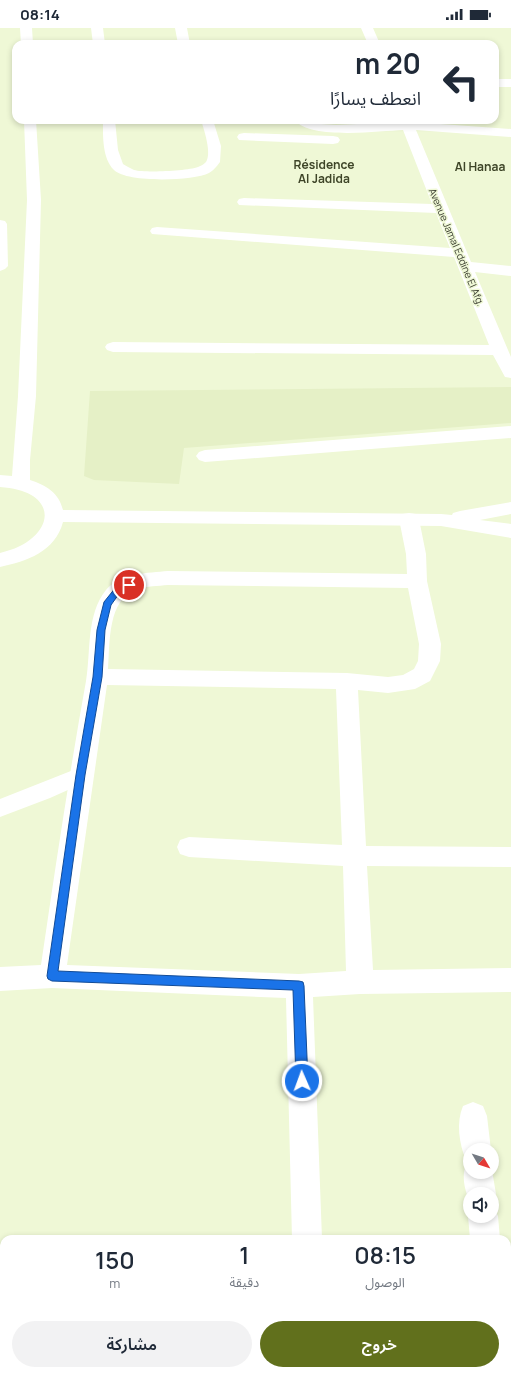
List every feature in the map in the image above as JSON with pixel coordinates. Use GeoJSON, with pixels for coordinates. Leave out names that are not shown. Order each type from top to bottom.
{"type":"FeatureCollection","features":[{"type":"Feature","properties":{"kind":"street"},"geometry":{"type":"LineString","coordinates":[[26,28],[27,40]]}},
{"type":"Feature","properties":{"kind":"street"},"geometry":{"type":"LineString","coordinates":[[97,28],[98,40]]}},
{"type":"Feature","properties":{"kind":"street"},"geometry":{"type":"LineString","coordinates":[[181,28],[183,40]]}},
{"type":"Feature","properties":{"kind":"street"},"geometry":{"type":"LineString","coordinates":[[367,28],[372,40]]}},
{"type":"Feature","properties":{"kind":"street"},"geometry":{"type":"LineString","coordinates":[[499,83],[511,83]]}},
{"type":"Feature","properties":{"kind":"street"},"geometry":{"type":"LineString","coordinates":[[21,484],[21,460],[27,396],[34,200],[30,124]]}},
{"type":"Feature","properties":{"kind":"street"},"geometry":{"type":"LineString","coordinates":[[109,124],[116,164],[121,169],[142,175],[204,170],[213,162],[215,153],[214,140],[208,124]]}},
{"type":"Feature","properties":{"kind":"street"},"geometry":{"type":"LineString","coordinates":[[309,124],[327,128],[390,124]]}},
{"type":"Feature","properties":{"kind":"street","name":"Avenue Jamal Eddine El Afg."},"geometry":{"type":"LineString","coordinates":[[406,124],[499,350],[511,373]]}},
{"type":"Feature","properties":{"kind":"street"},"geometry":{"type":"LineString","coordinates":[[416,124],[511,133]]}},
{"type":"Feature","properties":{"kind":"street"},"geometry":{"type":"LineString","coordinates":[[244,136],[367,141]]}},
{"type":"Feature","properties":{"kind":"street"},"geometry":{"type":"LineString","coordinates":[[398,142],[413,142]]}},
{"type":"Feature","properties":{"kind":"street"},"geometry":{"type":"LineString","coordinates":[[244,202],[441,209]]}},
{"type":"Feature","properties":{"kind":"street"},"geometry":{"type":"LineString","coordinates":[[0,224],[0,266]]}},
{"type":"Feature","properties":{"kind":"street"},"geometry":{"type":"LineString","coordinates":[[157,231],[462,259],[511,271]]}},
{"type":"Feature","properties":{"kind":"street"},"geometry":{"type":"LineString","coordinates":[[113,347],[499,350]]}},
{"type":"Feature","properties":{"kind":"street"},"geometry":{"type":"LineString","coordinates":[[205,456],[511,432]]}},
{"type":"Feature","properties":{"kind":"street"},"geometry":{"type":"LineString","coordinates":[[0,481],[10,481],[39,490],[48,498],[54,508],[55,516],[51,530],[42,541],[29,550],[13,557],[0,560]]}},
{"type":"Feature","properties":{"kind":"street"},"geometry":{"type":"LineString","coordinates":[[441,520],[511,508]]}},
{"type":"Feature","properties":{"kind":"street"},"geometry":{"type":"LineString","coordinates":[[55,516],[441,520],[511,531]]}},
{"type":"Feature","properties":{"kind":"street"},"geometry":{"type":"LineString","coordinates":[[97,677],[347,681],[388,685],[407,683],[422,675],[429,660],[430,644],[417,581],[416,554],[409,520]]}},
{"type":"Feature","properties":{"kind":"street"},"geometry":{"type":"LineString","coordinates":[[52,976],[80,775],[97,677],[101,630],[107,604],[118,589],[139,581],[168,578],[417,581]]}},
{"type":"Feature","properties":{"kind":"street"},"geometry":{"type":"LineString","coordinates":[[347,681],[360,982]]}},
{"type":"Feature","properties":{"kind":"street"},"geometry":{"type":"LineString","coordinates":[[189,846],[355,856],[511,857]]}},
{"type":"Feature","properties":{"kind":"street"},"geometry":{"type":"LineString","coordinates":[[0,979],[52,976],[299,986],[360,982],[511,980]]}},
{"type":"Feature","properties":{"kind":"street"},"geometry":{"type":"LineString","coordinates":[[299,986],[307,1235]]}},
{"type":"Feature","properties":{"kind":"street"},"geometry":{"type":"LineString","coordinates":[[473,1116],[475,1143]]}},
{"type":"Feature","properties":{"kind":"street"},"geometry":{"type":"LineString","coordinates":[[484,1223],[485,1235]]}},
{"type":"Feature","properties":{"kind":"lane"},"geometry":{"type":"LineString","coordinates":[[0,808],[42,792],[80,775]]}},
{"type":"Feature","properties":{"kind":"shaded area"},"geometry":{"type":"Polygon","coordinates":[[[511,387],[511,423],[184,448],[179,484],[94,480],[84,476],[90,391],[511,387]]]}},
{"type":"Feature","properties":{"kind":"district","name":"Al Hanaa"},"geometry":{"type":"Point","coordinates":[480,166]}},
{"type":"Feature","properties":{"kind":"district","name":"Résidence Al Jadida"},"geometry":{"type":"Point","coordinates":[324,171]}},
{"type":"Feature","properties":{"kind":"route"},"geometry":{"type":"LineString","coordinates":[[129,585],[118,589],[107,604],[101,630],[97,677],[80,775],[52,976],[299,986],[302,1081]]}}]}
